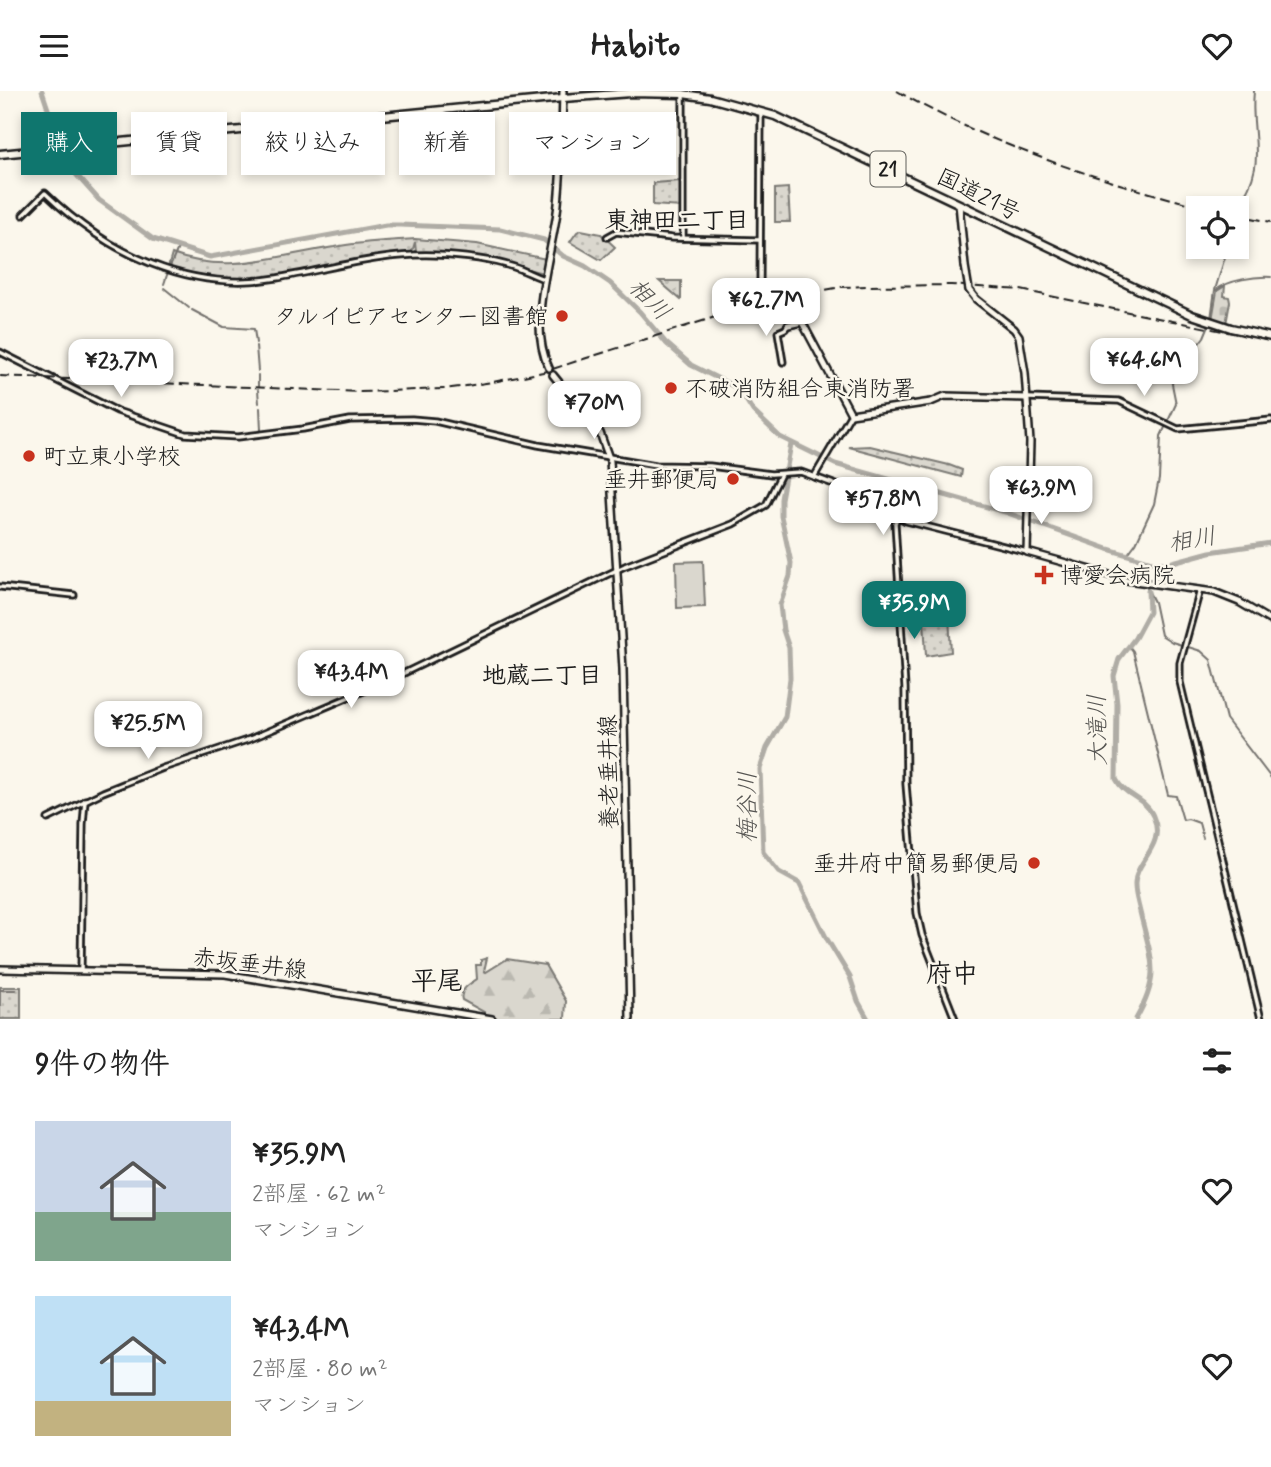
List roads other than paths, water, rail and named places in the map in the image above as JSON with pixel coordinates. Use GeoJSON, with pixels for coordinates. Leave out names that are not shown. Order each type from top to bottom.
{"type":"FeatureCollection","features":[{"type":"Feature","properties":{"kind":"highway","name":"国道21号"},"geometry":{"type":"LineString","coordinates":[[0,154],[563,95],[683,93],[761,111],[794,124],[1192,315],[1271,337]]}},
{"type":"Feature","properties":{"kind":"main road"},"geometry":{"type":"LineString","coordinates":[[549,367],[542,349],[539,329],[561,171],[563,95]]}},
{"type":"Feature","properties":{"kind":"main road"},"geometry":{"type":"LineString","coordinates":[[960,204],[969,290],[1018,334],[1030,442],[1027,550],[1140,583],[1227,596],[1271,621]]}},
{"type":"Feature","properties":{"kind":"main road"},"geometry":{"type":"LineString","coordinates":[[788,325],[802,322],[851,414],[930,402],[943,396],[1027,398]]}},
{"type":"Feature","properties":{"kind":"main road","name":"養老垂井線"},"geometry":{"type":"LineString","coordinates":[[553,375],[600,433],[609,456],[625,719],[630,1019]]}},
{"type":"Feature","properties":{"kind":"main road","name":"赤坂垂井線"},"geometry":{"type":"LineString","coordinates":[[0,969],[225,975],[492,1019]]}},
{"type":"Feature","properties":{"kind":"street"},"geometry":{"type":"LineString","coordinates":[[683,93],[683,238]]}},
{"type":"Feature","properties":{"kind":"street"},"geometry":{"type":"LineString","coordinates":[[760,288],[761,111]]}},
{"type":"Feature","properties":{"kind":"street"},"geometry":{"type":"LineString","coordinates":[[23,215],[45,193],[85,228],[119,249],[165,270],[210,280],[239,282],[274,279],[366,261],[433,255],[499,263],[546,277]]}},
{"type":"Feature","properties":{"kind":"street"},"geometry":{"type":"LineString","coordinates":[[607,237],[616,232],[683,238],[759,240]]}},
{"type":"Feature","properties":{"kind":"street"},"geometry":{"type":"LineString","coordinates":[[783,362],[778,331],[788,325]]}},
{"type":"Feature","properties":{"kind":"street"},"geometry":{"type":"LineString","coordinates":[[0,352],[117,411],[185,434],[238,437],[350,420],[435,421],[504,438],[668,466],[718,467],[782,474],[790,471],[801,472],[855,492],[897,518],[1027,550]]}},
{"type":"Feature","properties":{"kind":"street"},"geometry":{"type":"LineString","coordinates":[[1027,398],[1119,401],[1181,429],[1271,421]]}},
{"type":"Feature","properties":{"kind":"street"},"geometry":{"type":"LineString","coordinates":[[814,476],[851,414]]}},
{"type":"Feature","properties":{"kind":"street"},"geometry":{"type":"LineString","coordinates":[[48,819],[85,800],[163,768],[268,731],[394,678],[617,571],[725,527],[760,510],[769,501],[782,474]]}},
{"type":"Feature","properties":{"kind":"street"},"geometry":{"type":"LineString","coordinates":[[897,518],[895,523],[906,708],[906,784],[916,913],[955,1019]]}},
{"type":"Feature","properties":{"kind":"street"},"geometry":{"type":"LineString","coordinates":[[0,587],[74,595]]}},
{"type":"Feature","properties":{"kind":"street"},"geometry":{"type":"LineString","coordinates":[[1200,590],[1180,663],[1180,683],[1261,1019]]}},
{"type":"Feature","properties":{"kind":"street"},"geometry":{"type":"LineString","coordinates":[[81,970],[85,800]]}},
{"type":"Feature","properties":{"kind":"waterway","name":"相川"},"geometry":{"type":"LineString","coordinates":[[42,91],[66,163],[99,200],[153,239],[210,257],[386,225],[500,229],[544,240],[563,256],[585,266],[610,283],[640,312],[666,343],[691,365],[739,389],[753,411],[780,437],[835,464],[1005,512],[1155,563],[1169,563],[1210,552],[1271,543]]}},
{"type":"Feature","properties":{"kind":"waterway"},"geometry":{"type":"LineString","coordinates":[[1244,196],[1256,164],[1254,91]]}},
{"type":"Feature","properties":{"kind":"waterway"},"geometry":{"type":"LineString","coordinates":[[170,267],[178,248]]}},
{"type":"Feature","properties":{"kind":"waterway"},"geometry":{"type":"LineString","coordinates":[[1211,319],[1215,290],[1224,259]]}},
{"type":"Feature","properties":{"kind":"waterway"},"geometry":{"type":"LineString","coordinates":[[164,284],[168,272]]}},
{"type":"Feature","properties":{"kind":"waterway"},"geometry":{"type":"LineString","coordinates":[[1216,290],[1242,279],[1271,277]]}},
{"type":"Feature","properties":{"kind":"waterway"},"geometry":{"type":"LineString","coordinates":[[164,288],[189,308]]}},
{"type":"Feature","properties":{"kind":"waterway"},"geometry":{"type":"LineString","coordinates":[[192,310],[224,327],[254,329],[256,343]]}},
{"type":"Feature","properties":{"kind":"waterway"},"geometry":{"type":"LineString","coordinates":[[1127,555],[1136,543],[1154,504],[1159,479],[1161,436],[1176,404],[1172,384],[1174,376],[1204,337],[1209,325]]}},
{"type":"Feature","properties":{"kind":"waterway"},"geometry":{"type":"LineString","coordinates":[[256,346],[258,371]]}},
{"type":"Feature","properties":{"kind":"waterway"},"geometry":{"type":"LineString","coordinates":[[258,375],[258,386]]}},
{"type":"Feature","properties":{"kind":"waterway"},"geometry":{"type":"LineString","coordinates":[[258,390],[259,403]]}},
{"type":"Feature","properties":{"kind":"waterway"},"geometry":{"type":"LineString","coordinates":[[260,408],[261,430]]}},
{"type":"Feature","properties":{"kind":"waterway","name":"梅谷川"},"geometry":{"type":"LineString","coordinates":[[791,444],[781,499],[781,516],[791,563],[790,576],[780,605],[783,630],[789,648],[790,678],[785,717],[767,748],[760,769],[763,852],[779,872],[799,883],[850,977],[858,1001],[868,1019]]}},
{"type":"Feature","properties":{"kind":"waterway"},"geometry":{"type":"LineString","coordinates":[[1140,560],[1142,580]]}},
{"type":"Feature","properties":{"kind":"waterway"},"geometry":{"type":"LineString","coordinates":[[1145,584],[1154,602],[1161,635],[1172,642],[1201,651],[1211,660],[1226,719],[1271,778]]}},
{"type":"Feature","properties":{"kind":"waterway","name":"大滝川"},"geometry":{"type":"LineString","coordinates":[[1136,1019],[1149,990],[1152,966],[1135,885],[1139,868],[1153,845],[1156,827],[1150,810],[1116,779],[1117,704],[1114,676],[1119,659],[1135,638],[1149,612],[1148,591]]}},
{"type":"Feature","properties":{"kind":"waterway"},"geometry":{"type":"LineString","coordinates":[[1129,646],[1133,651],[1168,795],[1176,796],[1183,820],[1199,823],[1203,838]]}},
{"type":"Feature","properties":{"kind":"waterway"},"geometry":{"type":"LineString","coordinates":[[0,990],[16,990]]}},
{"type":"Feature","properties":{"kind":"railway"},"geometry":{"type":"LineString","coordinates":[[897,91],[970,129],[1047,160],[1186,202]]}},
{"type":"Feature","properties":{"kind":"railway"},"geometry":{"type":"LineString","coordinates":[[1249,217],[1271,222]]}},
{"type":"Feature","properties":{"kind":"railway"},"geometry":{"type":"LineString","coordinates":[[0,376],[360,392],[445,389],[543,372],[762,302],[841,287],[869,286],[951,285],[1021,290],[1271,341]]}},
{"type":"Feature","properties":{"kind":"place","name":"タルイピアセンター図書館"},"geometry":{"type":"Point","coordinates":[562,316]}},
{"type":"Feature","properties":{"kind":"place","name":"不破消防組合東消防署"},"geometry":{"type":"Point","coordinates":[671,388]}},
{"type":"Feature","properties":{"kind":"place","name":"町立東小学校"},"geometry":{"type":"Point","coordinates":[29,456]}},
{"type":"Feature","properties":{"kind":"place","name":"垂井郵便局"},"geometry":{"type":"Point","coordinates":[733,479]}},
{"type":"Feature","properties":{"kind":"place","name":"博愛会病院"},"geometry":{"type":"Point","coordinates":[1044,575]}},
{"type":"Feature","properties":{"kind":"place","name":"垂井府中簡易郵便局"},"geometry":{"type":"Point","coordinates":[1034,863]}},
{"type":"Feature","properties":{"kind":"district","name":"東神田二丁目"},"geometry":{"type":"Point","coordinates":[677,220]}},
{"type":"Feature","properties":{"kind":"district","name":"地蔵二丁目"},"geometry":{"type":"Point","coordinates":[542,675]}},
{"type":"Feature","properties":{"kind":"district","name":"府中"},"geometry":{"type":"Point","coordinates":[952,973]}},
{"type":"Feature","properties":{"kind":"district","name":"平尾"},"geometry":{"type":"Point","coordinates":[437,980]}}]}
